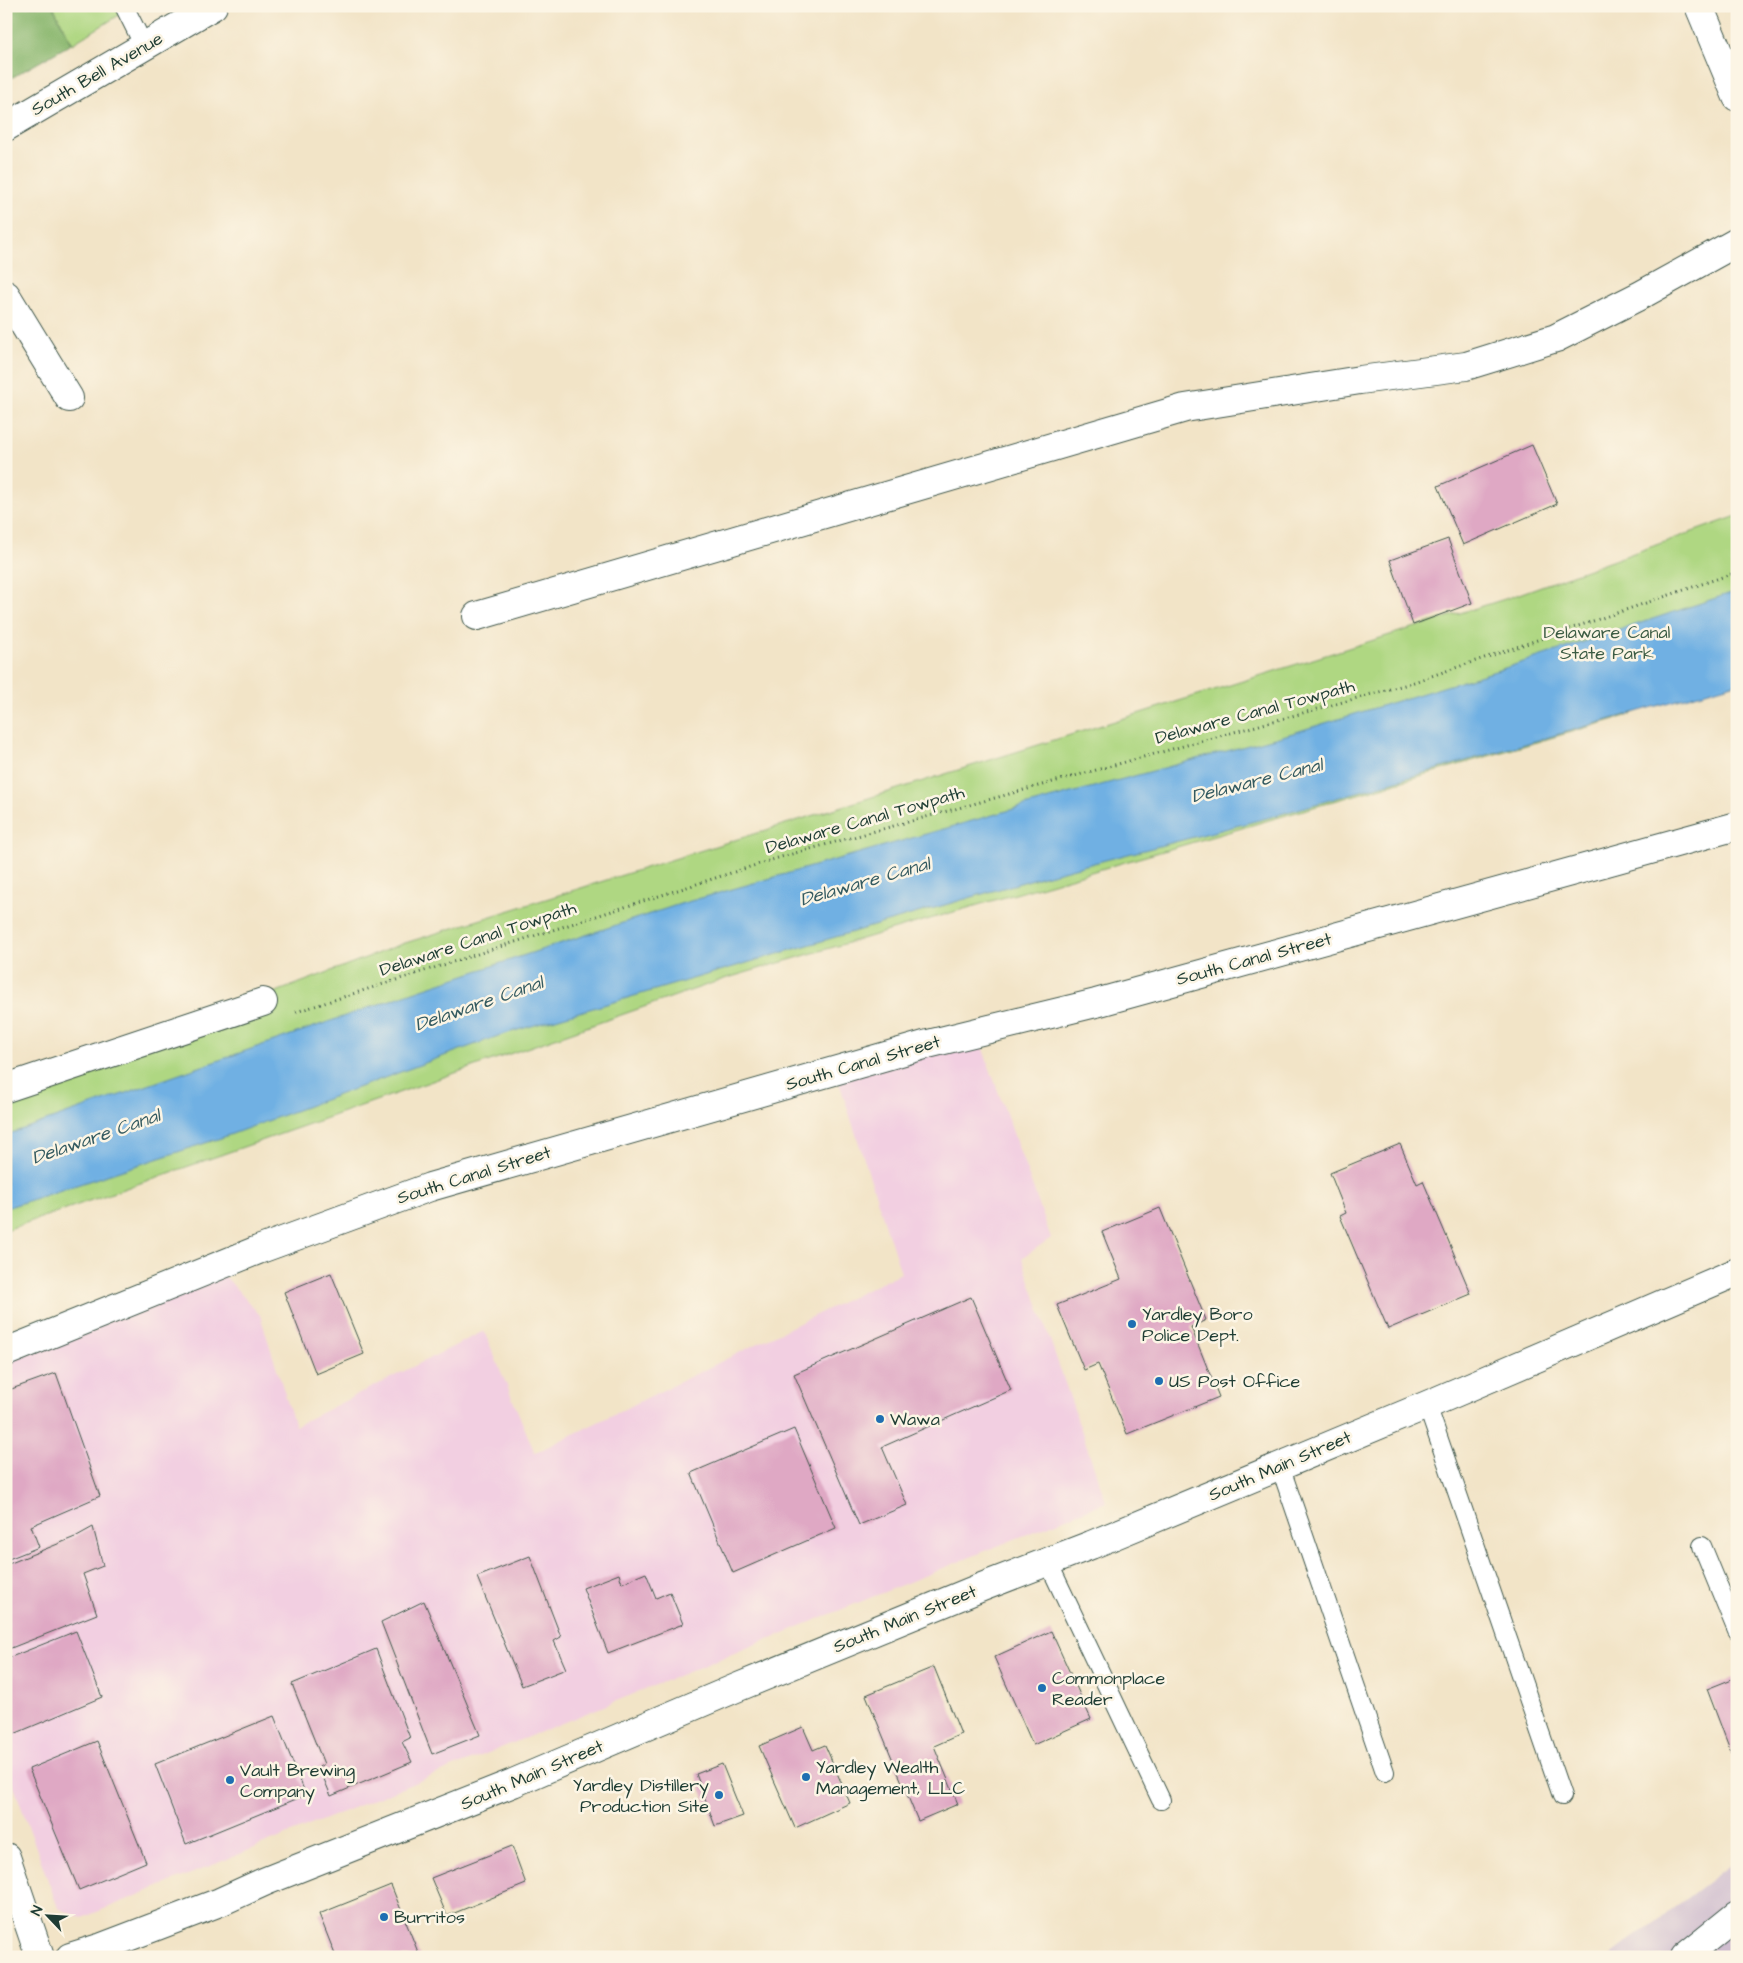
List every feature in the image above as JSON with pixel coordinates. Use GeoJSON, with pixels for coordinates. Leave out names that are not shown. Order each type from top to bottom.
{"type":"FeatureCollection","features":[{"type":"Feature","properties":{"kind":"street","name":"South Bell Avenue"},"geometry":{"type":"LineString","coordinates":[[6,127],[213,6]]}},
{"type":"Feature","properties":{"kind":"street"},"geometry":{"type":"LineString","coordinates":[[1699,6],[1737,97]]}},
{"type":"Feature","properties":{"kind":"street"},"geometry":{"type":"LineString","coordinates":[[477,616],[1185,408],[1360,380],[1466,366],[1556,338],[1641,296],[1737,242]]}},
{"type":"Feature","properties":{"kind":"street"},"geometry":{"type":"LineString","coordinates":[[6,295],[69,398]]}},
{"type":"Feature","properties":{"kind":"street","name":"South Canal Street"},"geometry":{"type":"LineString","coordinates":[[6,1352],[258,1250],[430,1187],[928,1044],[1096,1003],[1737,826]]}},
{"type":"Feature","properties":{"kind":"street"},"geometry":{"type":"LineString","coordinates":[[6,1088],[263,1002]]}},
{"type":"Feature","properties":{"kind":"street","name":"South Main Street"},"geometry":{"type":"LineString","coordinates":[[70,1957],[102,1947],[220,1902],[266,1881],[513,1783],[754,1680],[1048,1562],[1427,1405],[1737,1272]]}},
{"type":"Feature","properties":{"kind":"street"},"geometry":{"type":"LineString","coordinates":[[6,1857],[40,1957]]}},
{"type":"Feature","properties":{"kind":"street"},"geometry":{"type":"LineString","coordinates":[[1685,1957],[1737,1915]]}},
{"type":"Feature","properties":{"kind":"lane"},"geometry":{"type":"LineString","coordinates":[[124,6],[144,46]]}},
{"type":"Feature","properties":{"kind":"lane"},"geometry":{"type":"LineString","coordinates":[[1427,1405],[1562,1796]]}},
{"type":"Feature","properties":{"kind":"lane"},"geometry":{"type":"LineString","coordinates":[[1280,1466],[1385,1772]]}},
{"type":"Feature","properties":{"kind":"lane"},"geometry":{"type":"LineString","coordinates":[[1702,1546],[1737,1631]]}},
{"type":"Feature","properties":{"kind":"lane"},"geometry":{"type":"LineString","coordinates":[[1048,1562],[1161,1800]]}},
{"type":"Feature","properties":{"kind":"path","name":"Delaware Canal Towpath"},"geometry":{"type":"LineString","coordinates":[[288,1015],[781,857],[1408,684],[1737,572]]}},
{"type":"Feature","properties":{"kind":"shaded area"},"geometry":{"type":"Polygon","coordinates":[[[980,1041],[1051,1238],[1022,1258],[1106,1502],[82,1918],[58,1908],[6,1765],[6,1362],[223,1274],[260,1315],[295,1426],[484,1331],[535,1453],[901,1273],[838,1079],[980,1041]]]}},
{"type":"Feature","properties":{"kind":"shaded area"},"geometry":{"type":"Polygon","coordinates":[[[1737,1860],[1737,1957],[1609,1957],[1737,1860]]]}},
{"type":"Feature","properties":{"kind":"green space"},"geometry":{"type":"Polygon","coordinates":[[[6,6],[53,6],[71,44],[6,81],[6,6]]]}},
{"type":"Feature","properties":{"kind":"green space"},"geometry":{"type":"Polygon","coordinates":[[[53,6],[134,6],[72,44],[53,6]]]}},
{"type":"Feature","properties":{"kind":"green space","name":"Delaware Canal State Park"},"geometry":{"type":"Polygon","coordinates":[[[1737,516],[1737,670],[1626,716],[724,979],[6,1230],[6,1095],[402,944],[1505,599],[1737,516]]]}},
{"type":"Feature","properties":{"kind":"water","name":"Delaware Canal"},"geometry":{"type":"Polygon","coordinates":[[[1737,591],[1737,683],[1267,818],[1044,876],[501,1035],[224,1137],[6,1208],[6,1135],[419,990],[680,904],[1049,799],[1286,735],[1502,669],[1737,591]]]}},
{"type":"Feature","properties":{"kind":"building"},"geometry":{"type":"Polygon","coordinates":[[[1532,445],[1557,504],[1463,545],[1438,486],[1532,445]]]}},
{"type":"Feature","properties":{"kind":"building"},"geometry":{"type":"Polygon","coordinates":[[[1448,539],[1472,603],[1413,625],[1390,560],[1448,539]]]}},
{"type":"Feature","properties":{"kind":"building"},"geometry":{"type":"Polygon","coordinates":[[[1400,1144],[1417,1184],[1423,1181],[1471,1294],[1388,1329],[1340,1216],[1346,1213],[1330,1173],[1400,1144]]]}},
{"type":"Feature","properties":{"kind":"building","name":"Yardley Boro Police Dept."},"geometry":{"type":"Polygon","coordinates":[[[1160,1208],[1206,1320],[1191,1327],[1219,1397],[1127,1434],[1098,1364],[1084,1370],[1057,1305],[1121,1279],[1102,1232],[1160,1208]]]}},
{"type":"Feature","properties":{"kind":"building"},"geometry":{"type":"Polygon","coordinates":[[[331,1273],[364,1354],[316,1374],[284,1292],[331,1273]]]}},
{"type":"Feature","properties":{"kind":"building","name":"Wawa"},"geometry":{"type":"Polygon","coordinates":[[[971,1297],[1011,1390],[882,1447],[907,1505],[859,1525],[794,1374],[971,1297]]]}},
{"type":"Feature","properties":{"kind":"building"},"geometry":{"type":"Polygon","coordinates":[[[56,1373],[100,1496],[31,1526],[39,1547],[6,1560],[6,1391],[56,1373]]]}},
{"type":"Feature","properties":{"kind":"building"},"geometry":{"type":"Polygon","coordinates":[[[794,1429],[836,1528],[733,1573],[691,1473],[794,1429]]]}},
{"type":"Feature","properties":{"kind":"building"},"geometry":{"type":"Polygon","coordinates":[[[93,1527],[103,1566],[83,1574],[97,1614],[6,1650],[6,1565],[75,1537],[93,1527]]]}},
{"type":"Feature","properties":{"kind":"building"},"geometry":{"type":"Polygon","coordinates":[[[530,1556],[561,1637],[554,1641],[566,1669],[522,1686],[477,1577],[530,1556]]]}},
{"type":"Feature","properties":{"kind":"building"},"geometry":{"type":"Polygon","coordinates":[[[646,1573],[656,1598],[670,1592],[683,1624],[608,1653],[583,1588],[619,1574],[622,1583],[646,1573]]]}},
{"type":"Feature","properties":{"kind":"building"},"geometry":{"type":"Polygon","coordinates":[[[424,1601],[480,1735],[432,1754],[381,1622],[424,1601]]]}},
{"type":"Feature","properties":{"kind":"building"},"geometry":{"type":"Polygon","coordinates":[[[76,1631],[102,1697],[14,1734],[6,1715],[6,1659],[76,1631]]]}},
{"type":"Feature","properties":{"kind":"building","name":"Commonplace Reader"},"geometry":{"type":"Polygon","coordinates":[[[1051,1631],[1091,1719],[1033,1745],[994,1657],[1051,1631]]]}},
{"type":"Feature","properties":{"kind":"building"},"geometry":{"type":"Polygon","coordinates":[[[376,1649],[410,1738],[402,1742],[412,1762],[331,1796],[319,1767],[324,1764],[292,1684],[376,1649]]]}},
{"type":"Feature","properties":{"kind":"building"},"geometry":{"type":"Polygon","coordinates":[[[934,1667],[961,1734],[934,1746],[958,1804],[918,1821],[866,1695],[934,1667]]]}},
{"type":"Feature","properties":{"kind":"building"},"geometry":{"type":"Polygon","coordinates":[[[1737,1677],[1737,1768],[1707,1689],[1737,1677]]]}},
{"type":"Feature","properties":{"kind":"building","name":"Vault Brewing Company"},"geometry":{"type":"Polygon","coordinates":[[[274,1716],[306,1795],[186,1844],[155,1764],[274,1716]]]}},
{"type":"Feature","properties":{"kind":"building","name":"Yardley Wealth Management, LLC"},"geometry":{"type":"Polygon","coordinates":[[[803,1727],[813,1750],[825,1745],[850,1803],[795,1828],[759,1746],[803,1727]]]}},
{"type":"Feature","properties":{"kind":"building"},"geometry":{"type":"Polygon","coordinates":[[[97,1741],[146,1862],[79,1890],[29,1769],[97,1741]]]}},
{"type":"Feature","properties":{"kind":"building","name":"Yardley Distillery Production Site"},"geometry":{"type":"Polygon","coordinates":[[[722,1764],[743,1816],[715,1826],[696,1774],[722,1764]]]}},
{"type":"Feature","properties":{"kind":"building"},"geometry":{"type":"Polygon","coordinates":[[[512,1846],[526,1884],[447,1916],[431,1878],[512,1846]]]}},
{"type":"Feature","properties":{"kind":"building"},"geometry":{"type":"Polygon","coordinates":[[[391,1885],[420,1957],[336,1957],[319,1914],[391,1885]]]}},
{"type":"Feature","properties":{"kind":"place","name":"Yardley Boro Police Dept."},"geometry":{"type":"Point","coordinates":[1132,1324]}},
{"type":"Feature","properties":{"kind":"place","name":"US Post Office"},"geometry":{"type":"Point","coordinates":[1159,1381]}},
{"type":"Feature","properties":{"kind":"place","name":"Wawa"},"geometry":{"type":"Point","coordinates":[880,1419]}},
{"type":"Feature","properties":{"kind":"place","name":"Commonplace Reader"},"geometry":{"type":"Point","coordinates":[1042,1688]}},
{"type":"Feature","properties":{"kind":"place","name":"Yardley Wealth Management, LLC"},"geometry":{"type":"Point","coordinates":[806,1777]}},
{"type":"Feature","properties":{"kind":"place","name":"Vault Brewing Company"},"geometry":{"type":"Point","coordinates":[230,1780]}},
{"type":"Feature","properties":{"kind":"place","name":"Yardley Distillery Production Site"},"geometry":{"type":"Point","coordinates":[719,1795]}},
{"type":"Feature","properties":{"kind":"place","name":"Burritos"},"geometry":{"type":"Point","coordinates":[384,1917]}}]}
